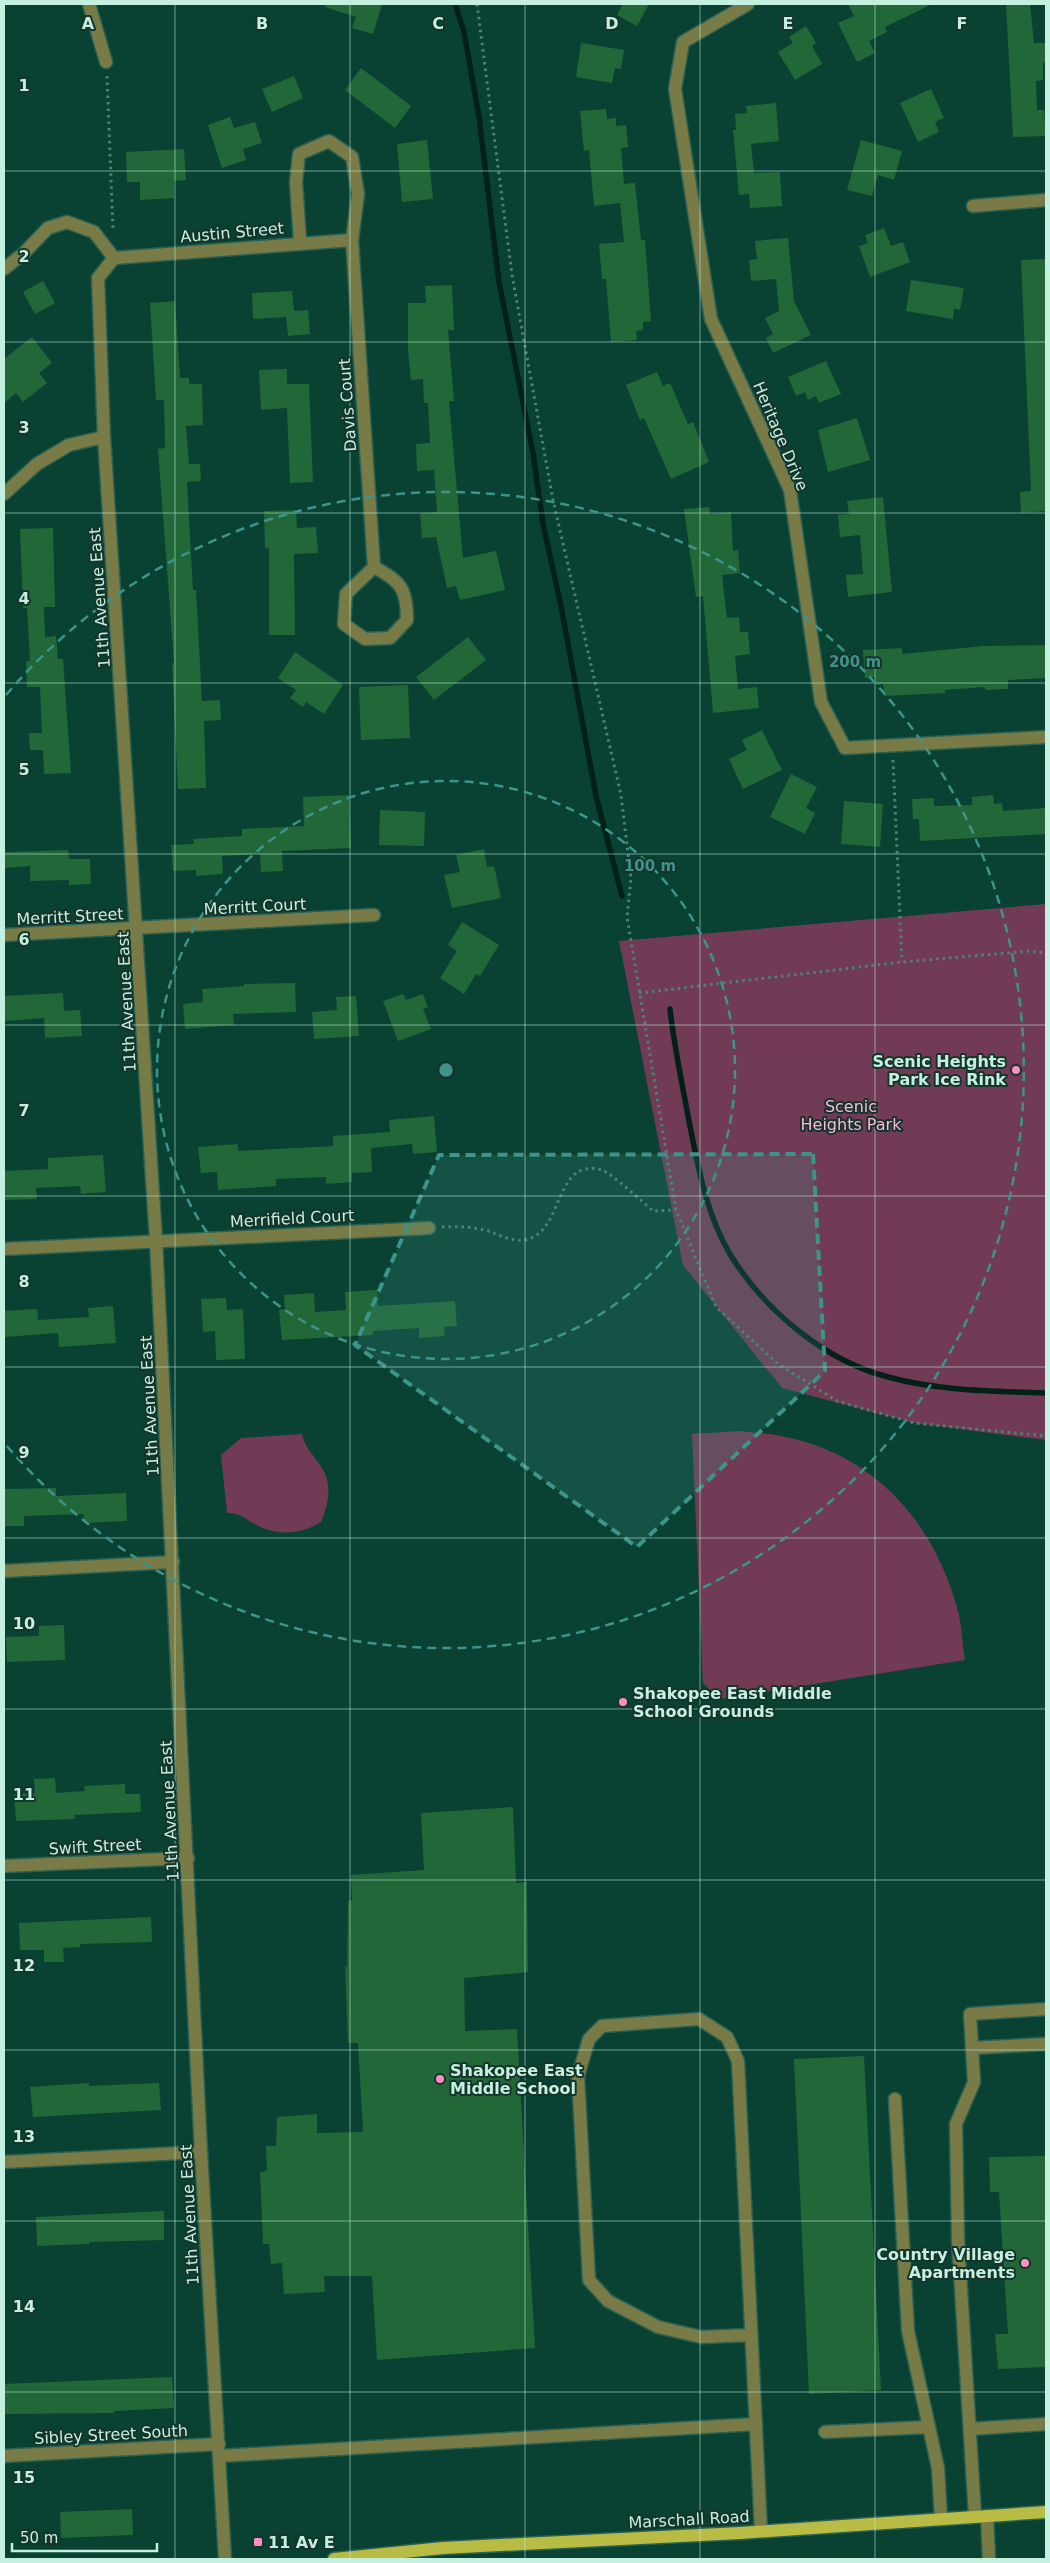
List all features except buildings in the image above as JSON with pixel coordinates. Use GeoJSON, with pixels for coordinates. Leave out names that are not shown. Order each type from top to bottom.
{"type":"FeatureCollection","features":[{"type":"Feature","properties":{"kind":"main road","name":"Marschall Road"},"geometry":{"type":"LineString","coordinates":[[334,2559],[443,2548],[761,2531],[1046,2512]]}},
{"type":"Feature","properties":{"kind":"street"},"geometry":{"type":"LineString","coordinates":[[90,4],[106,62]]}},
{"type":"Feature","properties":{"kind":"street","name":"Heritage Drive"},"geometry":{"type":"LineString","coordinates":[[748,4],[683,42],[676,89],[711,319],[790,490],[821,702],[845,748],[1046,737]]}},
{"type":"Feature","properties":{"kind":"street","name":"Davis Court"},"geometry":{"type":"LineString","coordinates":[[300,242],[296,182],[299,154],[329,141],[352,157],[358,194],[352,240],[374,567]]}},
{"type":"Feature","properties":{"kind":"street"},"geometry":{"type":"LineString","coordinates":[[973,206],[1046,200]]}},
{"type":"Feature","properties":{"kind":"street"},"geometry":{"type":"LineString","coordinates":[[4,268],[24,253],[48,228],[67,222],[94,232],[114,258]]}},
{"type":"Feature","properties":{"kind":"street","name":"Austin Street"},"geometry":{"type":"LineString","coordinates":[[114,258],[300,242],[352,240]]}},
{"type":"Feature","properties":{"kind":"street","name":"11th Avenue East"},"geometry":{"type":"LineString","coordinates":[[114,258],[98,278],[104,437],[138,929],[156,1240],[188,1858],[201,2152],[225,2559]]}},
{"type":"Feature","properties":{"kind":"street"},"geometry":{"type":"LineString","coordinates":[[4,494],[37,464],[69,445],[104,437]]}},
{"type":"Feature","properties":{"kind":"street"},"geometry":{"type":"LineString","coordinates":[[374,567],[394,577],[407,599],[408,620],[390,638],[365,639],[344,624],[346,594],[374,567]]}},
{"type":"Feature","properties":{"kind":"street","name":"Merritt Court"},"geometry":{"type":"LineString","coordinates":[[138,929],[374,914]]}},
{"type":"Feature","properties":{"kind":"street","name":"Merritt Street"},"geometry":{"type":"LineString","coordinates":[[4,935],[138,929]]}},
{"type":"Feature","properties":{"kind":"street","name":"Merrifield Court"},"geometry":{"type":"LineString","coordinates":[[4,1249],[429,1228]]}},
{"type":"Feature","properties":{"kind":"street"},"geometry":{"type":"LineString","coordinates":[[4,1571],[173,1562]]}},
{"type":"Feature","properties":{"kind":"street","name":"Swift Street"},"geometry":{"type":"LineString","coordinates":[[4,1866],[188,1858]]}},
{"type":"Feature","properties":{"kind":"street"},"geometry":{"type":"LineString","coordinates":[[989,2559],[981,2516],[970,2429],[958,2240],[956,2124],[974,2082],[970,2014],[1046,2009]]}},
{"type":"Feature","properties":{"kind":"street"},"geometry":{"type":"LineString","coordinates":[[751,2335],[701,2337],[658,2327],[608,2301],[589,2280],[578,2076],[589,2039],[602,2026],[699,2019],[727,2037],[738,2061],[761,2531]]}},
{"type":"Feature","properties":{"kind":"street"},"geometry":{"type":"LineString","coordinates":[[972,2048],[1046,2044]]}},
{"type":"Feature","properties":{"kind":"street"},"geometry":{"type":"LineString","coordinates":[[895,2099],[908,2331],[938,2468],[941,2519]]}},
{"type":"Feature","properties":{"kind":"street"},"geometry":{"type":"LineString","coordinates":[[4,2162],[201,2152]]}},
{"type":"Feature","properties":{"kind":"street","name":"Sibley Street South"},"geometry":{"type":"LineString","coordinates":[[4,2456],[220,2450],[756,2424]]}},
{"type":"Feature","properties":{"kind":"street"},"geometry":{"type":"LineString","coordinates":[[970,2429],[1046,2424]]}},
{"type":"Feature","properties":{"kind":"street"},"geometry":{"type":"LineString","coordinates":[[825,2432],[930,2427]]}},
{"type":"Feature","properties":{"kind":"path"},"geometry":{"type":"LineString","coordinates":[[477,4],[512,275],[553,500],[622,795],[631,878],[627,917],[676,1210],[716,1307],[778,1364],[837,1401],[914,1423],[1046,1436]]}},
{"type":"Feature","properties":{"kind":"path"},"geometry":{"type":"LineString","coordinates":[[106,62],[114,258]]}},
{"type":"Feature","properties":{"kind":"path"},"geometry":{"type":"LineString","coordinates":[[892,745],[902,962]]}},
{"type":"Feature","properties":{"kind":"path"},"geometry":{"type":"LineString","coordinates":[[639,993],[902,962],[1030,951],[1046,953]]}},
{"type":"Feature","properties":{"kind":"path"},"geometry":{"type":"LineString","coordinates":[[429,1228],[460,1226],[488,1231],[511,1241],[535,1236],[553,1215],[567,1181],[582,1170],[603,1170],[653,1211],[676,1210]]}},
{"type":"Feature","properties":{"kind":"highlighted area"},"geometry":{"type":"Polygon","coordinates":[[[813,1154],[825,1371],[637,1547],[355,1345],[439,1155],[813,1154]]]}},
{"type":"Feature","properties":{"kind":"green space","name":"Scenic Heights Park"},"geometry":{"type":"Polygon","coordinates":[[[1046,904],[1046,1440],[914,1423],[782,1388],[683,1265],[619,941],[1046,904]]]}},
{"type":"Feature","properties":{"kind":"green space"},"geometry":{"type":"Polygon","coordinates":[[[740,1431],[776,1435],[815,1445],[845,1458],[872,1476],[896,1497],[916,1521],[933,1549],[947,1579],[958,1611],[965,1660],[720,1699],[703,1683],[692,1434],[740,1431]]]}},
{"type":"Feature","properties":{"kind":"green space"},"geometry":{"type":"Polygon","coordinates":[[[302,1434],[307,1447],[327,1479],[328,1500],[321,1522],[304,1530],[277,1532],[260,1527],[240,1515],[227,1513],[221,1455],[241,1438],[302,1434]]]}},
{"type":"Feature","properties":{"kind":"waterway"},"geometry":{"type":"LineString","coordinates":[[455,4],[464,32],[479,117],[499,282],[533,453],[543,524],[561,606],[596,796],[622,896]]}},
{"type":"Feature","properties":{"kind":"waterway"},"geometry":{"type":"LineString","coordinates":[[670,1009],[689,1121],[709,1206],[730,1254],[760,1295],[778,1313],[819,1346],[842,1359],[888,1377],[947,1388],[1046,1393]]}},
{"type":"Feature","properties":{"kind":"place","name":"Scenic Heights Park Ice Rink"},"geometry":{"type":"Point","coordinates":[1016,1070]}},
{"type":"Feature","properties":{"kind":"place","name":"Shakopee East Middle School Grounds"},"geometry":{"type":"Point","coordinates":[623,1702]}},
{"type":"Feature","properties":{"kind":"place","name":"Shakopee East Middle School"},"geometry":{"type":"Point","coordinates":[440,2079]}},
{"type":"Feature","properties":{"kind":"place","name":"Country Village Apartments"},"geometry":{"type":"Point","coordinates":[1025,2263]}},
{"type":"Feature","properties":{"kind":"place","name":"11 Av E"},"geometry":{"type":"Point","coordinates":[258,2542]}}]}
